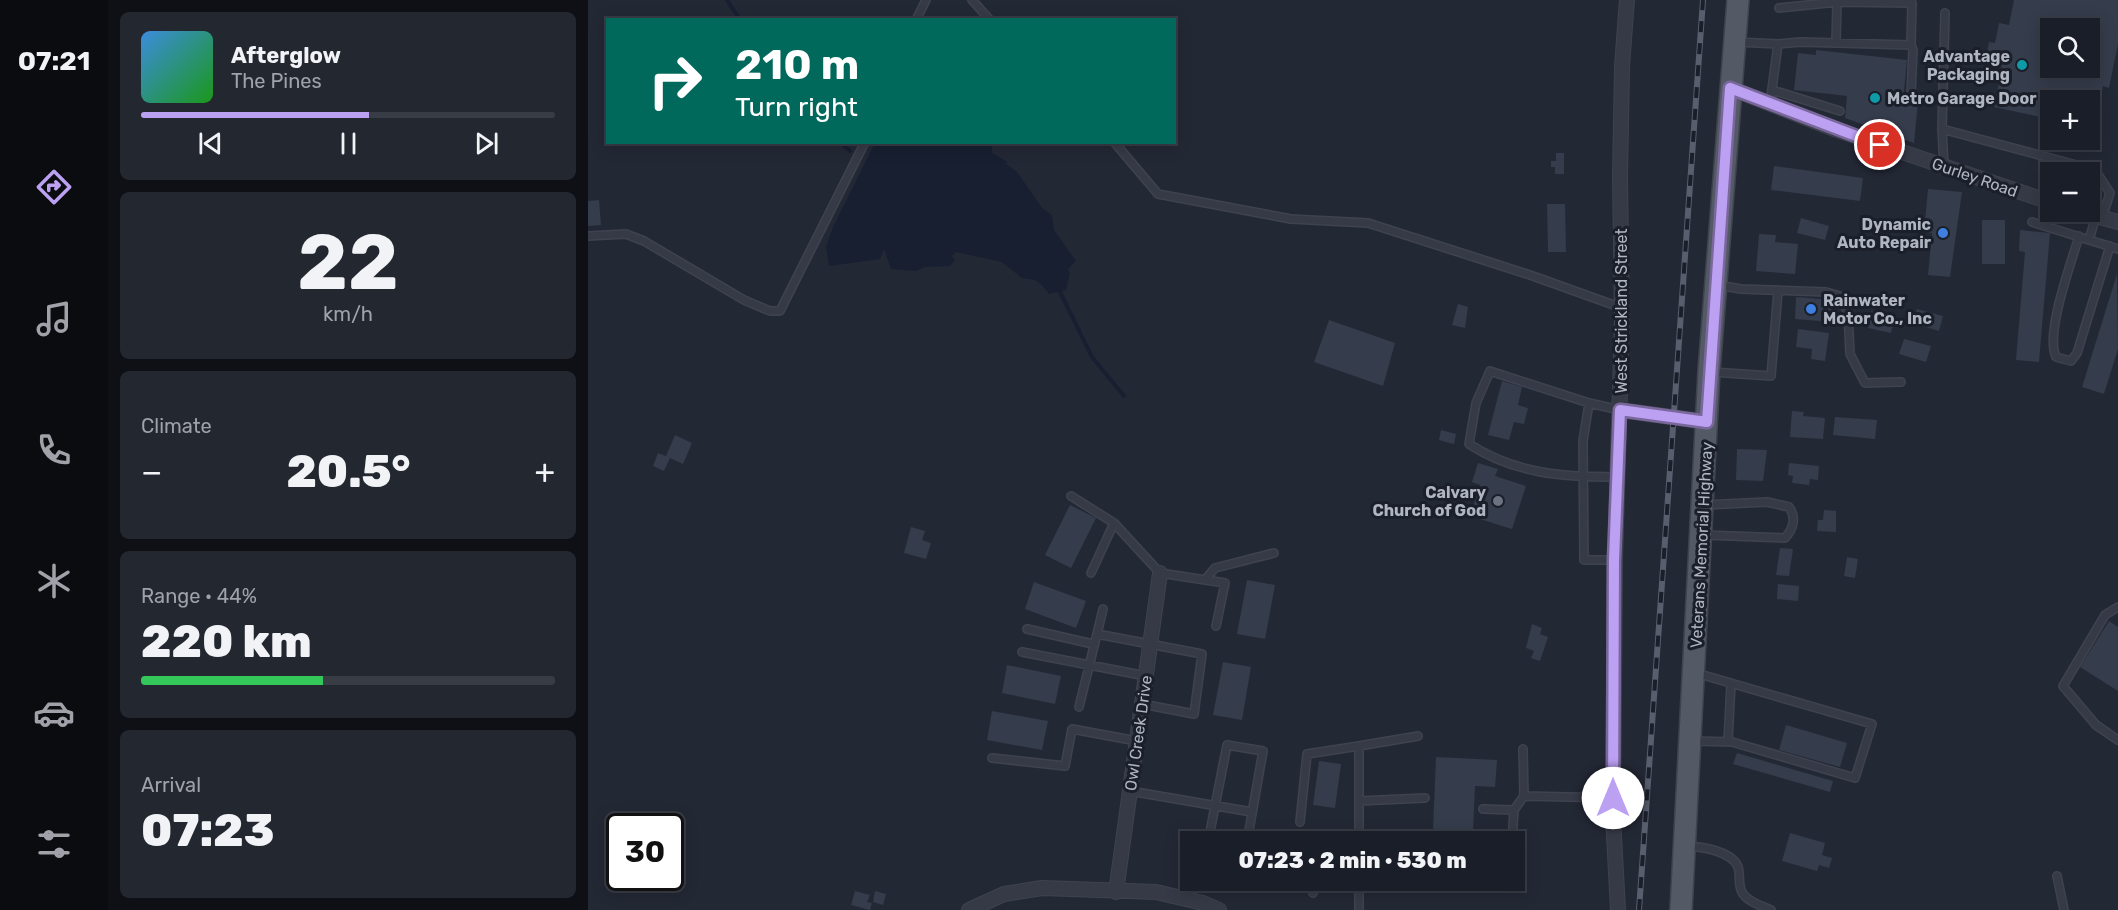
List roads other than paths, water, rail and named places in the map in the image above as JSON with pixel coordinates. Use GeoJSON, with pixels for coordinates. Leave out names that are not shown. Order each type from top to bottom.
{"type":"FeatureCollection","features":[{"type":"Feature","properties":{"kind":"main road","name":"Veterans Memorial Highway"},"geometry":{"type":"LineString","coordinates":[[1688,910],[1682,900],[1709,371],[1738,0]]}},
{"type":"Feature","properties":{"kind":"street","name":"West Strickland Street"},"geometry":{"type":"LineString","coordinates":[[1618,910],[1613,798],[1614,560],[1622,308],[1620,177],[1622,66],[1627,0]]}},
{"type":"Feature","properties":{"kind":"street","name":"Gurley Road"},"geometry":{"type":"LineString","coordinates":[[1730,88],[1771,97],[1944,167],[2040,199]]}},
{"type":"Feature","properties":{"kind":"street"},"geometry":{"type":"LineString","coordinates":[[2100,217],[2118,222]]}},
{"type":"Feature","properties":{"kind":"street"},"geometry":{"type":"LineString","coordinates":[[1620,410],[1707,422]]}},
{"type":"Feature","properties":{"kind":"street","name":"Owl Creek Drive"},"geometry":{"type":"LineString","coordinates":[[1116,892],[1160,573]]}},
{"type":"Feature","properties":{"kind":"street"},"geometry":{"type":"LineString","coordinates":[[969,910],[1004,894],[1042,888],[1156,892],[1187,905],[1219,910]]}},
{"type":"Feature","properties":{"kind":"lane"},"geometry":{"type":"LineString","coordinates":[[916,18],[926,0]]}},
{"type":"Feature","properties":{"kind":"lane"},"geometry":{"type":"LineString","coordinates":[[972,0],[988,18]]}},
{"type":"Feature","properties":{"kind":"lane"},"geometry":{"type":"LineString","coordinates":[[1836,43],[1837,2]]}},
{"type":"Feature","properties":{"kind":"lane"},"geometry":{"type":"LineString","coordinates":[[1779,8],[1837,2],[1912,3],[1911,45],[1914,50],[1911,94]]}},
{"type":"Feature","properties":{"kind":"lane"},"geometry":{"type":"LineString","coordinates":[[1944,167],[1942,129],[1945,13]]}},
{"type":"Feature","properties":{"kind":"lane"},"geometry":{"type":"LineString","coordinates":[[1734,42],[1911,45]]}},
{"type":"Feature","properties":{"kind":"lane"},"geometry":{"type":"LineString","coordinates":[[1778,44],[1771,97],[1840,111]]}},
{"type":"Feature","properties":{"kind":"lane"},"geometry":{"type":"LineString","coordinates":[[1942,129],[2065,162]]}},
{"type":"Feature","properties":{"kind":"lane"},"geometry":{"type":"LineString","coordinates":[[588,236],[626,234],[635,237],[690,266],[744,300],[770,311],[780,311],[865,144]]}},
{"type":"Feature","properties":{"kind":"lane"},"geometry":{"type":"LineString","coordinates":[[1116,144],[1158,194],[1291,219],[1368,223],[1530,275],[1622,308]]}},
{"type":"Feature","properties":{"kind":"lane"},"geometry":{"type":"LineString","coordinates":[[2100,178],[2110,194],[2100,215]]}},
{"type":"Feature","properties":{"kind":"lane"},"geometry":{"type":"LineString","coordinates":[[2032,222],[2118,249]]}},
{"type":"Feature","properties":{"kind":"lane"},"geometry":{"type":"LineString","coordinates":[[2089,240],[2097,222]]}},
{"type":"Feature","properties":{"kind":"lane"},"geometry":{"type":"LineString","coordinates":[[2079,236],[2057,309],[2053,351],[2056,357],[2071,361],[2077,353],[2110,246]]}},
{"type":"Feature","properties":{"kind":"lane"},"geometry":{"type":"LineString","coordinates":[[1716,284],[1778,291],[1826,292],[1840,296],[1848,313],[1850,354],[1865,383],[1901,382]]}},
{"type":"Feature","properties":{"kind":"lane"},"geometry":{"type":"LineString","coordinates":[[1709,371],[1771,376],[1778,291]]}},
{"type":"Feature","properties":{"kind":"lane"},"geometry":{"type":"LineString","coordinates":[[1616,477],[1553,476],[1490,457],[1469,444],[1476,403],[1490,371],[1589,403],[1620,410]]}},
{"type":"Feature","properties":{"kind":"lane"},"geometry":{"type":"LineString","coordinates":[[1589,403],[1583,441],[1584,560],[1614,560]]}},
{"type":"Feature","properties":{"kind":"lane"},"geometry":{"type":"LineString","coordinates":[[1071,496],[1114,523],[1160,573],[1225,583],[1216,626]]}},
{"type":"Feature","properties":{"kind":"lane"},"geometry":{"type":"LineString","coordinates":[[1701,535],[1785,538],[1792,530],[1794,514],[1789,507],[1767,502],[1702,506]]}},
{"type":"Feature","properties":{"kind":"lane"},"geometry":{"type":"LineString","coordinates":[[1091,573],[1114,523]]}},
{"type":"Feature","properties":{"kind":"lane"},"geometry":{"type":"LineString","coordinates":[[1204,580],[1215,568],[1274,553]]}},
{"type":"Feature","properties":{"kind":"lane"},"geometry":{"type":"LineString","coordinates":[[2118,607],[2105,615],[2063,686],[2096,725],[2118,740]]}},
{"type":"Feature","properties":{"kind":"lane"},"geometry":{"type":"LineString","coordinates":[[1078,706],[1103,609]]}},
{"type":"Feature","properties":{"kind":"lane"},"geometry":{"type":"LineString","coordinates":[[1027,629],[1093,644]]}},
{"type":"Feature","properties":{"kind":"lane"},"geometry":{"type":"LineString","coordinates":[[1097,634],[1202,654],[1194,714],[1142,704]]}},
{"type":"Feature","properties":{"kind":"lane"},"geometry":{"type":"LineString","coordinates":[[1022,652],[1146,676]]}},
{"type":"Feature","properties":{"kind":"lane"},"geometry":{"type":"LineString","coordinates":[[1691,741],[1728,742],[1855,778],[1872,724],[1695,673]]}},
{"type":"Feature","properties":{"kind":"lane"},"geometry":{"type":"LineString","coordinates":[[1728,742],[1731,684]]}},
{"type":"Feature","properties":{"kind":"lane"},"geometry":{"type":"LineString","coordinates":[[992,758],[1065,766],[1072,729],[1137,741]]}},
{"type":"Feature","properties":{"kind":"lane"},"geometry":{"type":"LineString","coordinates":[[1300,822],[1307,754],[1418,736]]}},
{"type":"Feature","properties":{"kind":"lane"},"geometry":{"type":"LineString","coordinates":[[1211,831],[1227,745],[1263,751],[1249,831]]}},
{"type":"Feature","properties":{"kind":"lane"},"geometry":{"type":"LineString","coordinates":[[1359,746],[1359,831]]}},
{"type":"Feature","properties":{"kind":"lane"},"geometry":{"type":"LineString","coordinates":[[1513,831],[1514,810],[1524,796],[1523,749]]}},
{"type":"Feature","properties":{"kind":"lane"},"geometry":{"type":"LineString","coordinates":[[1130,790],[1252,812]]}},
{"type":"Feature","properties":{"kind":"lane"},"geometry":{"type":"LineString","coordinates":[[1524,796],[1613,798]]}},
{"type":"Feature","properties":{"kind":"lane"},"geometry":{"type":"LineString","coordinates":[[1359,801],[1425,798]]}},
{"type":"Feature","properties":{"kind":"lane"},"geometry":{"type":"LineString","coordinates":[[1483,809],[1514,810]]}},
{"type":"Feature","properties":{"kind":"lane"},"geometry":{"type":"LineString","coordinates":[[1686,846],[1719,853],[1733,859],[1738,868],[1739,886],[1743,894],[1751,902],[1772,910]]}},
{"type":"Feature","properties":{"kind":"lane"},"geometry":{"type":"LineString","coordinates":[[2057,876],[2064,910]]}},
{"type":"Feature","properties":{"kind":"lane"},"geometry":{"type":"LineString","coordinates":[[1359,891],[1359,910]]}},
{"type":"Feature","properties":{"kind":"water"},"geometry":{"type":"Polygon","coordinates":[[[874,144],[992,144],[992,153],[1008,162],[1005,163],[1017,172],[1042,208],[1052,215],[1054,230],[1076,261],[1068,269],[1070,274],[1066,290],[1049,294],[1041,284],[1035,280],[1022,278],[1002,262],[956,252],[952,256],[955,260],[950,266],[925,267],[916,271],[891,269],[884,249],[880,259],[829,266],[826,247],[833,227],[874,144]]]}},
{"type":"Feature","properties":{"kind":"waterway"},"geometry":{"type":"LineString","coordinates":[[727,0],[739,18]]}},
{"type":"Feature","properties":{"kind":"waterway"},"geometry":{"type":"LineString","coordinates":[[842,144],[850,151]]}},
{"type":"Feature","properties":{"kind":"waterway"},"geometry":{"type":"LineString","coordinates":[[1060,292],[1092,357],[1124,396]]}},
{"type":"Feature","properties":{"kind":"railway"},"geometry":{"type":"LineString","coordinates":[[1639,910],[1703,0]]}},
{"type":"Feature","properties":{"kind":"place","name":"Advantage Packaging"},"geometry":{"type":"Point","coordinates":[2022,65]}},
{"type":"Feature","properties":{"kind":"place","name":"Metro Garage Door"},"geometry":{"type":"Point","coordinates":[1875,98]}},
{"type":"Feature","properties":{"kind":"place","name":"Dynamic Auto Repair"},"geometry":{"type":"Point","coordinates":[1943,233]}},
{"type":"Feature","properties":{"kind":"place","name":"Rainwater Motor Co., Inc"},"geometry":{"type":"Point","coordinates":[1811,309]}},
{"type":"Feature","properties":{"kind":"place","name":"Calvary Church of God"},"geometry":{"type":"Point","coordinates":[1498,501]}}]}
